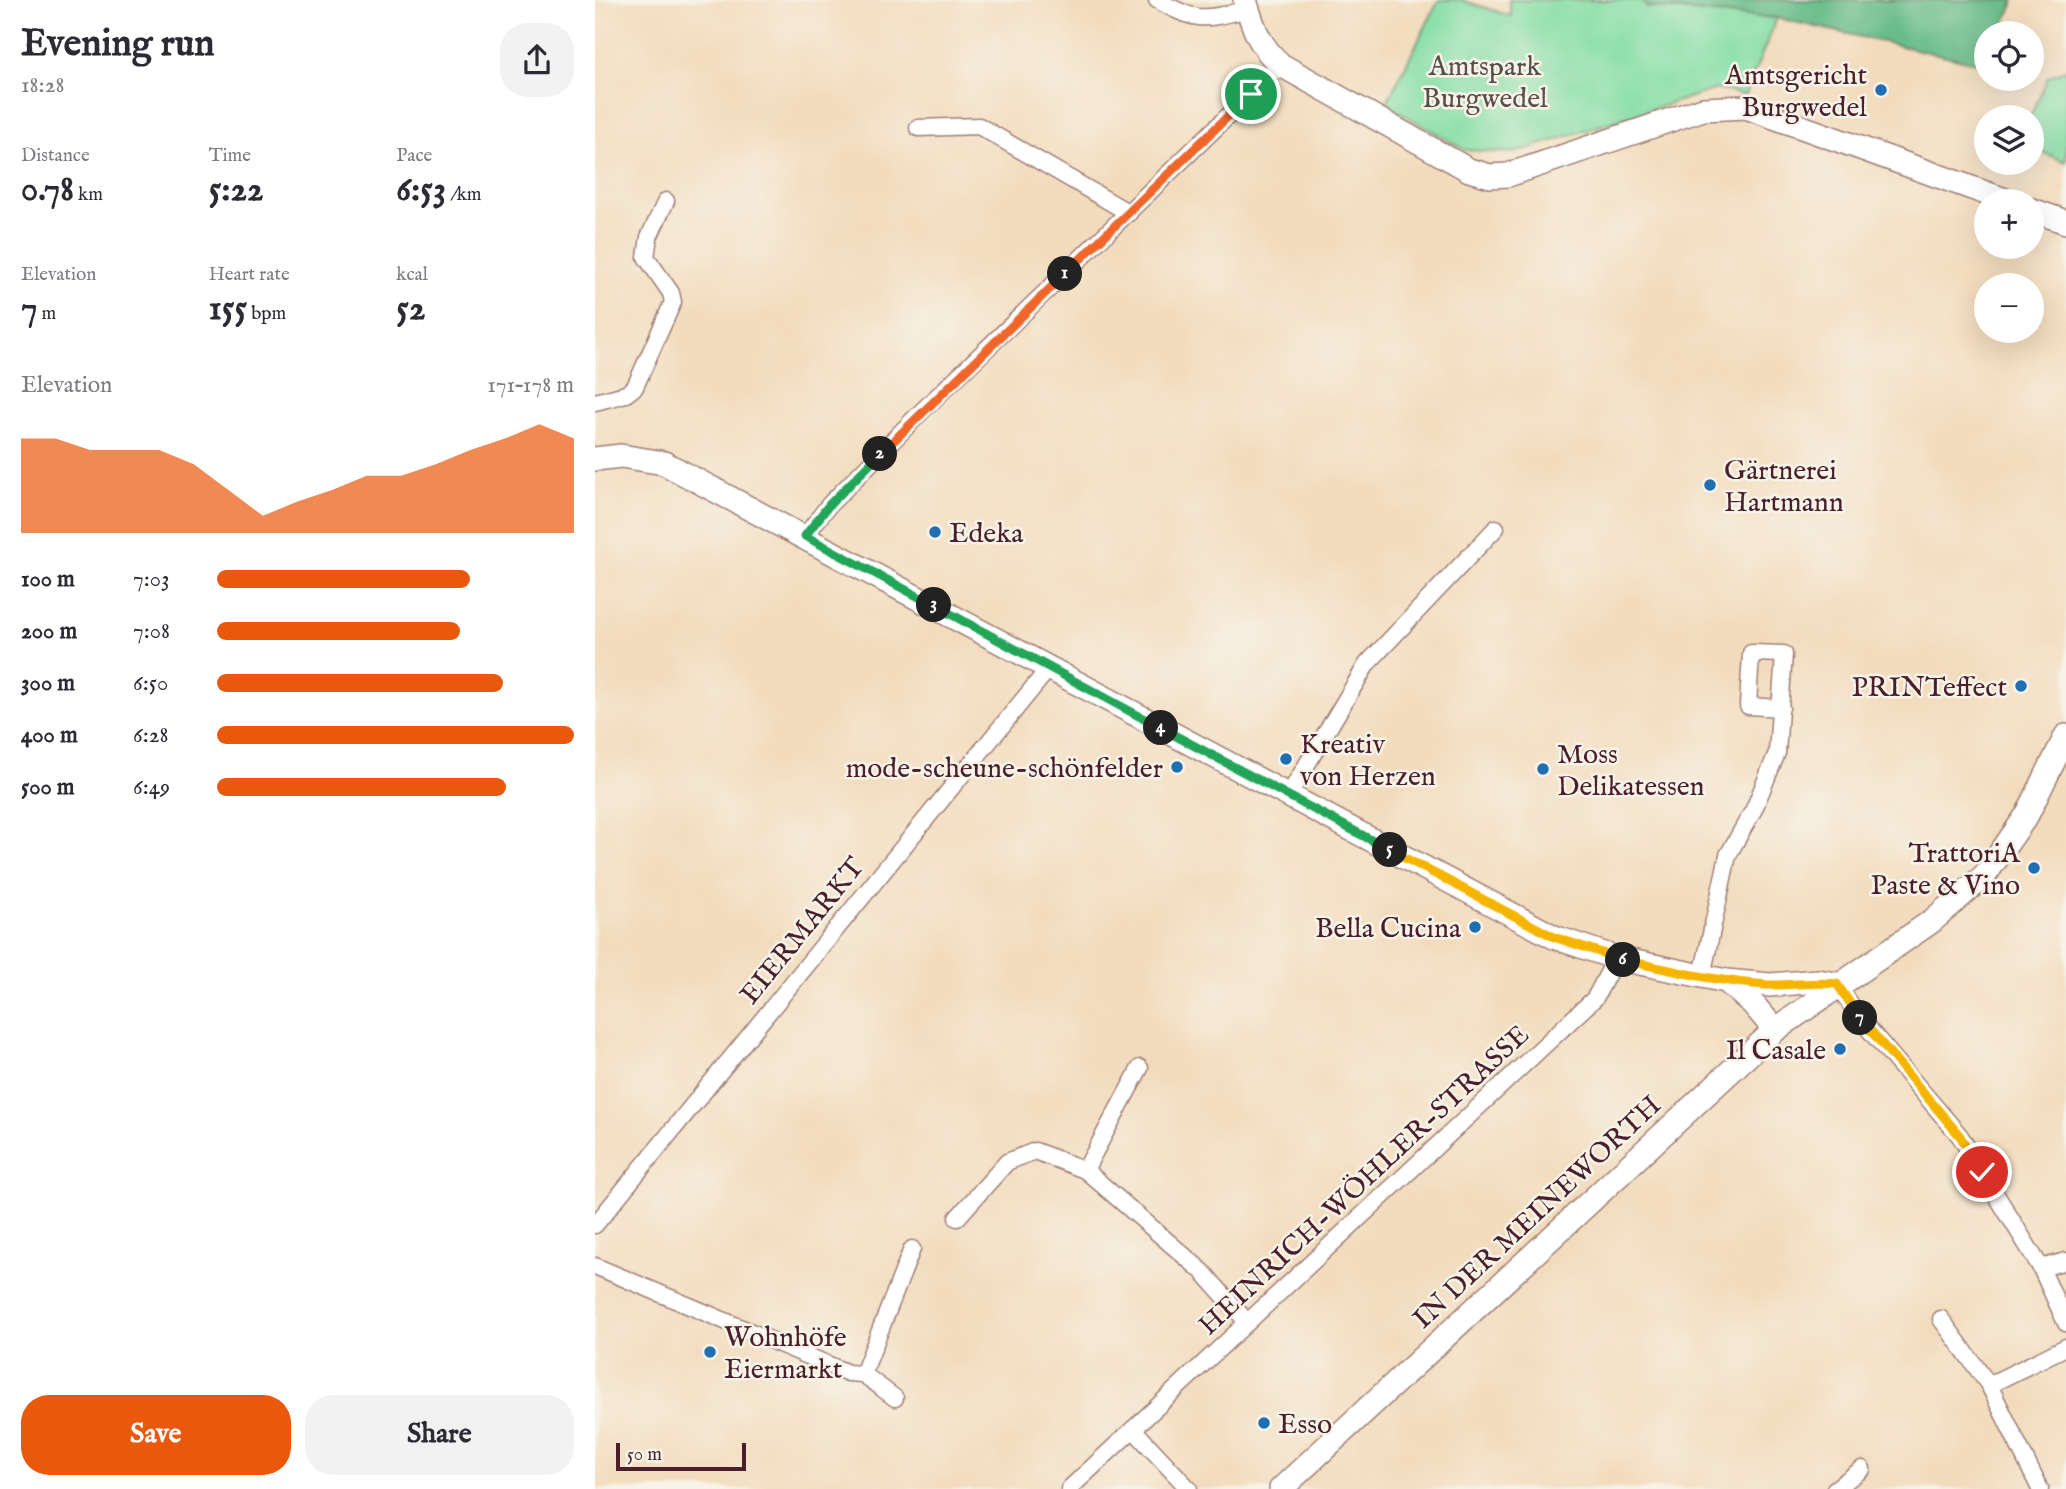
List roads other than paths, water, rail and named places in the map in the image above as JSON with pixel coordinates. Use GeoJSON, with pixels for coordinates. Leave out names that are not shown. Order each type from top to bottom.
{"type":"FeatureCollection","features":[{"type":"Feature","properties":{"kind":"main road"},"geometry":{"type":"LineString","coordinates":[[1246,5],[1256,37],[1266,52],[1281,65],[1469,170],[1490,176],[1508,175],[1703,109],[1746,107],[1975,189]]}},
{"type":"Feature","properties":{"kind":"main road"},"geometry":{"type":"LineString","coordinates":[[2044,214],[2066,222]]}},
{"type":"Feature","properties":{"kind":"main road"},"geometry":{"type":"LineString","coordinates":[[595,459],[621,456],[664,463],[1554,937],[1616,958],[1726,981],[1770,985],[1818,982],[1837,984]]}},
{"type":"Feature","properties":{"kind":"main road","name":"IN DER MEINEWORTH"},"geometry":{"type":"LineString","coordinates":[[1281,1489],[1775,1030],[1837,984],[1932,921],[1985,875],[2027,815],[2066,736]]}},
{"type":"Feature","properties":{"kind":"main road"},"geometry":{"type":"LineString","coordinates":[[1726,981],[1753,1004],[1775,1030]]}},
{"type":"Feature","properties":{"kind":"street"},"geometry":{"type":"LineString","coordinates":[[1157,0],[1187,17],[1213,18],[1246,5]]}},
{"type":"Feature","properties":{"kind":"street"},"geometry":{"type":"LineString","coordinates":[[805,536],[838,496],[1281,65]]}},
{"type":"Feature","properties":{"kind":"street"},"geometry":{"type":"LineString","coordinates":[[918,128],[979,126],[1129,213]]}},
{"type":"Feature","properties":{"kind":"street"},"geometry":{"type":"LineString","coordinates":[[595,402],[626,394],[635,387],[671,310],[671,293],[646,257],[649,237],[666,201]]}},
{"type":"Feature","properties":{"kind":"street"},"geometry":{"type":"LineString","coordinates":[[1287,796],[1367,664],[1496,528]]}},
{"type":"Feature","properties":{"kind":"street","name":"EIERMARKT"},"geometry":{"type":"LineString","coordinates":[[595,1225],[1049,668]]}},
{"type":"Feature","properties":{"kind":"street"},"geometry":{"type":"LineString","coordinates":[[1702,976],[1728,855],[1754,809],[1777,754],[1781,708]]}},
{"type":"Feature","properties":{"kind":"street","name":"HEINRICH-WÖHLER-STRASSE"},"geometry":{"type":"LineString","coordinates":[[1069,1489],[1595,998],[1616,958]]}},
{"type":"Feature","properties":{"kind":"street"},"geometry":{"type":"LineString","coordinates":[[1837,984],[1861,1020],[1960,1136],[2041,1268],[2066,1323]]}},
{"type":"Feature","properties":{"kind":"street"},"geometry":{"type":"LineString","coordinates":[[1085,1170],[1140,1068]]}},
{"type":"Feature","properties":{"kind":"street"},"geometry":{"type":"LineString","coordinates":[[957,1218],[1007,1162],[1035,1151],[1085,1170],[1203,1272],[1247,1322]]}},
{"type":"Feature","properties":{"kind":"street"},"geometry":{"type":"LineString","coordinates":[[863,1374],[912,1249]]}},
{"type":"Feature","properties":{"kind":"street"},"geometry":{"type":"LineString","coordinates":[[2041,1268],[2066,1261]]}},
{"type":"Feature","properties":{"kind":"street"},"geometry":{"type":"LineString","coordinates":[[595,1266],[848,1373],[863,1374],[895,1398]]}},
{"type":"Feature","properties":{"kind":"street"},"geometry":{"type":"LineString","coordinates":[[1941,1319],[1989,1385],[2040,1489]]}},
{"type":"Feature","properties":{"kind":"street"},"geometry":{"type":"LineString","coordinates":[[1989,1385],[2066,1347]]}},
{"type":"Feature","properties":{"kind":"street"},"geometry":{"type":"LineString","coordinates":[[1133,1429],[1189,1489]]}},
{"type":"Feature","properties":{"kind":"street"},"geometry":{"type":"LineString","coordinates":[[1835,1489],[1862,1469]]}},
{"type":"Feature","properties":{"kind":"place","name":"Amtsgericht Burgwedel"},"geometry":{"type":"Point","coordinates":[1881,90]}},
{"type":"Feature","properties":{"kind":"place","name":"Gärtnerei Hartmann"},"geometry":{"type":"Point","coordinates":[1710,485]}},
{"type":"Feature","properties":{"kind":"place","name":"Edeka"},"geometry":{"type":"Point","coordinates":[935,532]}},
{"type":"Feature","properties":{"kind":"place","name":"PRINTeffect"},"geometry":{"type":"Point","coordinates":[2021,686]}},
{"type":"Feature","properties":{"kind":"place","name":"Kreativ von Herzen"},"geometry":{"type":"Point","coordinates":[1286,759]}},
{"type":"Feature","properties":{"kind":"place","name":"mode-scheune-schönfelder"},"geometry":{"type":"Point","coordinates":[1177,767]}},
{"type":"Feature","properties":{"kind":"place","name":"Moss Delikatessen"},"geometry":{"type":"Point","coordinates":[1543,769]}},
{"type":"Feature","properties":{"kind":"place","name":"TrattoriA Paste & Vino"},"geometry":{"type":"Point","coordinates":[2034,868]}},
{"type":"Feature","properties":{"kind":"place","name":"Bella Cucina"},"geometry":{"type":"Point","coordinates":[1475,927]}},
{"type":"Feature","properties":{"kind":"place","name":"Il Casale"},"geometry":{"type":"Point","coordinates":[1840,1049]}},
{"type":"Feature","properties":{"kind":"place","name":"Wohnhöfe Eiermarkt"},"geometry":{"type":"Point","coordinates":[710,1352]}},
{"type":"Feature","properties":{"kind":"place","name":"Esso"},"geometry":{"type":"Point","coordinates":[1264,1423]}},
{"type":"Feature","properties":{"kind":"park label","name":"Amtspark Burgwedel"},"geometry":{"type":"Point","coordinates":[1485,81]}}]}
